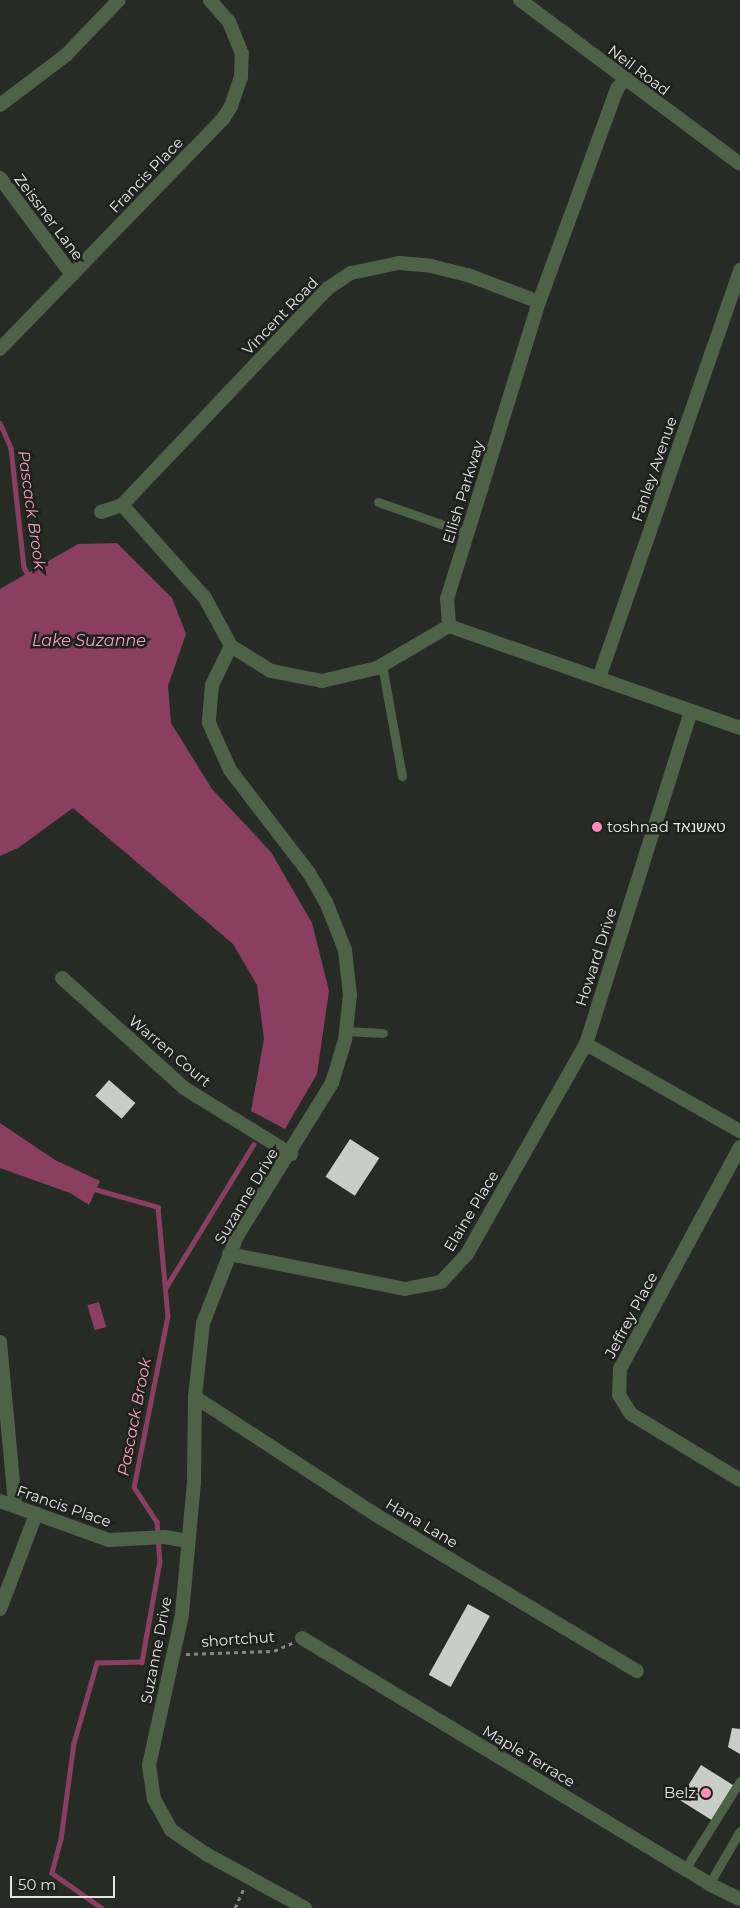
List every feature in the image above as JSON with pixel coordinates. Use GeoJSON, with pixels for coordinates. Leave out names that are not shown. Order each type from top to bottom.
{"type":"FeatureCollection","features":[{"type":"Feature","properties":{"kind":"street"},"geometry":{"type":"LineString","coordinates":[[0,105],[66,55],[119,0]]}},
{"type":"Feature","properties":{"kind":"street","name":"Francis Place"},"geometry":{"type":"LineString","coordinates":[[0,349],[223,119],[231,106],[242,77],[242,54],[232,27],[210,0]]}},
{"type":"Feature","properties":{"kind":"street","name":"Neil Road"},"geometry":{"type":"LineString","coordinates":[[520,0],[624,80],[740,164]]}},
{"type":"Feature","properties":{"kind":"street","name":"Ellish Parkway"},"geometry":{"type":"LineString","coordinates":[[449,626],[447,599],[539,302],[617,89],[624,80]]}},
{"type":"Feature","properties":{"kind":"street","name":"Zeissner Lane"},"geometry":{"type":"LineString","coordinates":[[0,178],[72,275]]}},
{"type":"Feature","properties":{"kind":"street","name":"Vincent Road"},"geometry":{"type":"LineString","coordinates":[[101,512],[122,505],[327,289],[351,273],[399,263],[431,266],[468,275],[539,302]]}},
{"type":"Feature","properties":{"kind":"street","name":"Fanley Avenue"},"geometry":{"type":"LineString","coordinates":[[599,678],[740,270]]}},
{"type":"Feature","properties":{"kind":"street"},"geometry":{"type":"LineString","coordinates":[[122,505],[205,598],[231,646],[271,671],[322,680],[382,665],[449,626],[740,728]]}},
{"type":"Feature","properties":{"kind":"street","name":"Suzanne Drive"},"geometry":{"type":"LineString","coordinates":[[231,646],[212,685],[209,722],[230,770],[309,873],[326,902],[345,950],[350,995],[346,1031],[332,1083],[290,1154],[237,1236],[203,1323],[195,1397],[194,1482],[182,1615],[149,1765],[154,1799],[171,1830],[206,1854],[305,1908]]}},
{"type":"Feature","properties":{"kind":"street","name":"Howard Drive"},"geometry":{"type":"LineString","coordinates":[[586,1044],[691,711]]}},
{"type":"Feature","properties":{"kind":"street","name":"Warren Court"},"geometry":{"type":"LineString","coordinates":[[62,978],[184,1088],[290,1154]]}},
{"type":"Feature","properties":{"kind":"street"},"geometry":{"type":"LineString","coordinates":[[586,1044],[740,1131]]}},
{"type":"Feature","properties":{"kind":"street","name":"Elaine Place"},"geometry":{"type":"LineString","coordinates":[[229,1254],[405,1289],[441,1282],[467,1254],[586,1044]]}},
{"type":"Feature","properties":{"kind":"street","name":"Jeffrey Place"},"geometry":{"type":"LineString","coordinates":[[740,1147],[620,1370],[619,1395],[631,1414],[740,1480]]}},
{"type":"Feature","properties":{"kind":"street"},"geometry":{"type":"LineString","coordinates":[[0,1342],[15,1505]]}},
{"type":"Feature","properties":{"kind":"street","name":"Hana Lane"},"geometry":{"type":"LineString","coordinates":[[195,1397],[376,1515],[637,1671]]}},
{"type":"Feature","properties":{"kind":"street","name":"Francis Place"},"geometry":{"type":"LineString","coordinates":[[0,1501],[109,1540],[165,1537],[188,1541]]}},
{"type":"Feature","properties":{"kind":"street"},"geometry":{"type":"LineString","coordinates":[[0,1609],[36,1514]]}},
{"type":"Feature","properties":{"kind":"street","name":"Maple Terrace"},"geometry":{"type":"LineString","coordinates":[[302,1638],[709,1884],[740,1899]]}},
{"type":"Feature","properties":{"kind":"lane"},"geometry":{"type":"LineString","coordinates":[[378,502],[467,533]]}},
{"type":"Feature","properties":{"kind":"lane"},"geometry":{"type":"LineString","coordinates":[[382,665],[402,776]]}},
{"type":"Feature","properties":{"kind":"lane"},"geometry":{"type":"LineString","coordinates":[[346,1031],[383,1034]]}},
{"type":"Feature","properties":{"kind":"lane"},"geometry":{"type":"LineString","coordinates":[[685,1869],[740,1781]]}},
{"type":"Feature","properties":{"kind":"lane"},"geometry":{"type":"LineString","coordinates":[[709,1884],[740,1831]]}},
{"type":"Feature","properties":{"kind":"path","name":"shortchut"},"geometry":{"type":"LineString","coordinates":[[174,1654],[274,1651],[302,1638]]}},
{"type":"Feature","properties":{"kind":"path"},"geometry":{"type":"LineString","coordinates":[[235,1908],[250,1878]]}},
{"type":"Feature","properties":{"kind":"water","name":"Lake Suzanne"},"geometry":{"type":"Polygon","coordinates":[[[117,543],[172,598],[186,634],[168,686],[171,723],[212,789],[271,852],[312,923],[329,991],[317,1074],[285,1129],[251,1111],[264,1039],[257,985],[233,944],[73,808],[18,848],[0,856],[0,589],[78,544],[117,543]]]}},
{"type":"Feature","properties":{"kind":"water"},"geometry":{"type":"Polygon","coordinates":[[[0,1123],[55,1160],[100,1181],[89,1205],[70,1193],[0,1168],[0,1123]]]}},
{"type":"Feature","properties":{"kind":"water"},"geometry":{"type":"Polygon","coordinates":[[[99,1302],[106,1327],[95,1330],[87,1305],[99,1302]]]}},
{"type":"Feature","properties":{"kind":"building"},"geometry":{"type":"Polygon","coordinates":[[[109,1080],[135,1103],[122,1119],[95,1096],[109,1080]]]}},
{"type":"Feature","properties":{"kind":"building"},"geometry":{"type":"Polygon","coordinates":[[[350,1139],[379,1158],[355,1196],[325,1177],[350,1139]]]}},
{"type":"Feature","properties":{"kind":"building"},"geometry":{"type":"Polygon","coordinates":[[[468,1604],[490,1616],[451,1687],[429,1675],[468,1604]]]}},
{"type":"Feature","properties":{"kind":"building"},"geometry":{"type":"Polygon","coordinates":[[[732,1728],[740,1729],[740,1754],[728,1747],[732,1728]]]}},
{"type":"Feature","properties":{"kind":"building","name":"Belz"},"geometry":{"type":"Polygon","coordinates":[[[701,1765],[733,1785],[711,1820],[679,1800],[701,1765]]]}},
{"type":"Feature","properties":{"kind":"waterway","name":"Pascack Brook"},"geometry":{"type":"LineString","coordinates":[[0,423],[11,448],[24,567],[29,577]]}},
{"type":"Feature","properties":{"kind":"waterway"},"geometry":{"type":"LineString","coordinates":[[166,1287],[253,1145]]}},
{"type":"Feature","properties":{"kind":"waterway","name":"Pascack Brook"},"geometry":{"type":"LineString","coordinates":[[91,1188],[158,1207],[168,1316],[134,1487],[157,1522],[160,1561],[142,1662],[97,1663],[74,1743],[61,1839],[52,1873],[102,1908]]}},
{"type":"Feature","properties":{"kind":"place","name":"toshnad טאשנאד"},"geometry":{"type":"Point","coordinates":[597,827]}},
{"type":"Feature","properties":{"kind":"place","name":"Belz"},"geometry":{"type":"Point","coordinates":[706,1793]}}]}
